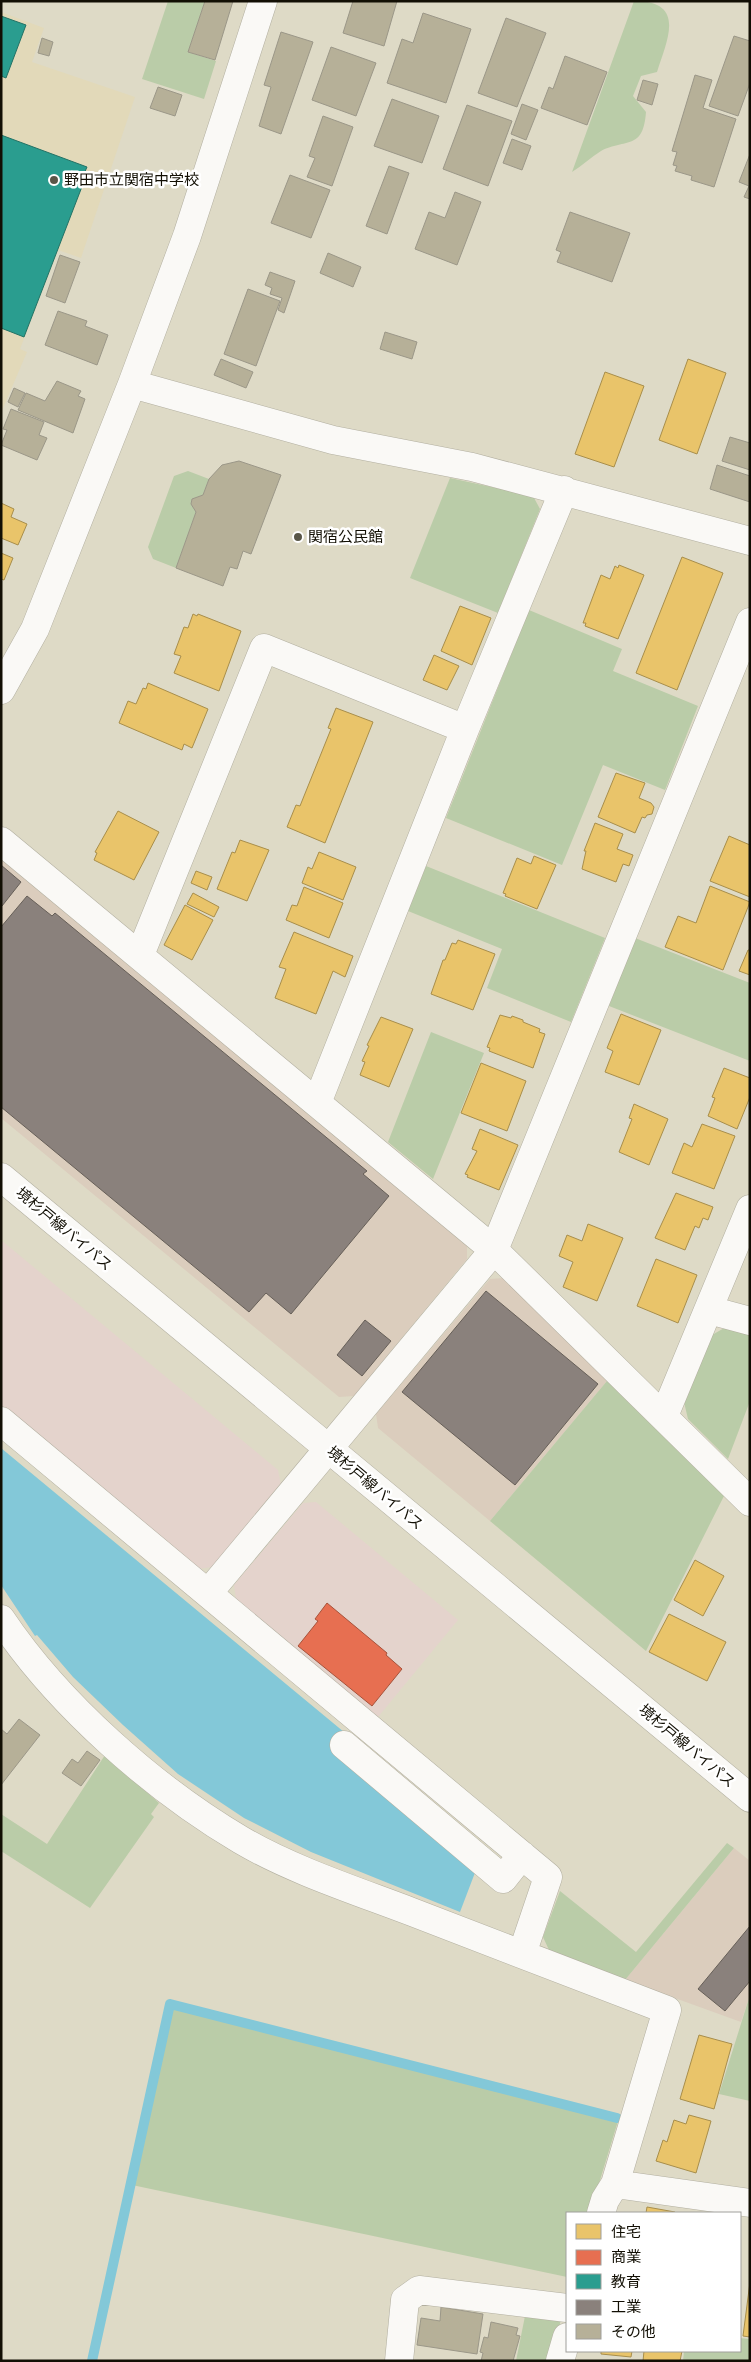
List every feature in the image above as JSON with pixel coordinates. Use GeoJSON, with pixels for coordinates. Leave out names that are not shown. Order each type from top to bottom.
{"type":"FeatureCollection","features":[{"type":"Feature","properties":{"kind":"street"},"geometry":{"type":"LineString","coordinates":[[1,690],[35,629],[132,384],[187,236],[263,1]]}},
{"type":"Feature","properties":{"kind":"street"},"geometry":{"type":"LineString","coordinates":[[132,384],[333,440],[472,467],[750,541]]}},
{"type":"Feature","properties":{"kind":"street"},"geometry":{"type":"LineString","coordinates":[[317,1103],[465,729],[564,490]]}},
{"type":"Feature","properties":{"kind":"street"},"geometry":{"type":"LineString","coordinates":[[209,1592],[494,1250],[750,622]]}},
{"type":"Feature","properties":{"kind":"street"},"geometry":{"type":"LineString","coordinates":[[140,955],[264,648],[465,729]]}},
{"type":"Feature","properties":{"kind":"street"},"geometry":{"type":"LineString","coordinates":[[1,841],[494,1250],[750,1502]]}},
{"type":"Feature","properties":{"kind":"street","name":"境杉戸線バイパス"},"geometry":{"type":"LineString","coordinates":[[1,1177],[750,1798]]}},
{"type":"Feature","properties":{"kind":"street"},"geometry":{"type":"LineString","coordinates":[[664,1416],[750,1209]]}},
{"type":"Feature","properties":{"kind":"street"},"geometry":{"type":"LineString","coordinates":[[709,1310],[750,1321]]}},
{"type":"Feature","properties":{"kind":"street"},"geometry":{"type":"LineString","coordinates":[[1,1421],[209,1592],[548,1876],[522,1954]]}},
{"type":"Feature","properties":{"kind":"street"},"geometry":{"type":"LineString","coordinates":[[1,1619],[23,1652],[68,1702],[154,1781],[242,1841],[322,1878],[667,2010],[614,2184],[604,2200],[601,2212]]}},
{"type":"Feature","properties":{"kind":"street"},"geometry":{"type":"LineString","coordinates":[[344,1745],[503,1878],[522,1854]]}},
{"type":"Feature","properties":{"kind":"street"},"geometry":{"type":"LineString","coordinates":[[614,2184],[750,2203]]}},
{"type":"Feature","properties":{"kind":"street"},"geometry":{"type":"LineString","coordinates":[[399,2361],[405,2300],[418,2290],[566,2308]]}},
{"type":"Feature","properties":{"kind":"street"},"geometry":{"type":"LineString","coordinates":[[560,2361],[566,2340]]}},
{"type":"Feature","properties":{"kind":"shaded area","name":"野田市立関宿中学校"},"geometry":{"type":"Polygon","coordinates":[[[1,12],[44,28],[32,62],[135,97],[81,258],[58,250],[20,349],[27,352],[1,413],[1,12]]]}},
{"type":"Feature","properties":{"kind":"shaded area"},"geometry":{"type":"Polygon","coordinates":[[[1,859],[467,1245],[467,1259],[354,1396],[339,1397],[1,1118],[1,859]]]}},
{"type":"Feature","properties":{"kind":"shaded area"},"geometry":{"type":"Polygon","coordinates":[[[1,1240],[278,1470],[281,1485],[212,1567],[198,1569],[1,1405],[1,1240]]]}},
{"type":"Feature","properties":{"kind":"shaded area"},"geometry":{"type":"Polygon","coordinates":[[[504,1278],[607,1381],[490,1521],[378,1428],[376,1414],[490,1279],[504,1278]]]}},
{"type":"Feature","properties":{"kind":"shaded area"},"geometry":{"type":"Polygon","coordinates":[[[316,1502],[458,1620],[378,1717],[236,1599],[234,1585],[303,1503],[316,1502]]]}},
{"type":"Feature","properties":{"kind":"shaded area"},"geometry":{"type":"Polygon","coordinates":[[[734,1848],[750,1861],[750,1995],[741,2022],[625,1980],[734,1848]]]}},
{"type":"Feature","properties":{"kind":"green space"},"geometry":{"type":"Polygon","coordinates":[[[168,1],[205,1],[188,52],[216,61],[204,99],[142,79],[168,1]]]}},
{"type":"Feature","properties":{"kind":"green space"},"geometry":{"type":"Polygon","coordinates":[[[634,1],[651,3],[661,8],[667,15],[669,24],[665,47],[657,72],[641,76],[633,96],[646,112],[641,133],[632,141],[601,151],[572,172],[634,1]]]}},
{"type":"Feature","properties":{"kind":"green space"},"geometry":{"type":"Polygon","coordinates":[[[188,471],[209,479],[203,495],[192,499],[191,504],[196,512],[176,568],[153,559],[148,547],[174,476],[188,471]]]}},
{"type":"Feature","properties":{"kind":"green space"},"geometry":{"type":"Polygon","coordinates":[[[450,478],[533,496],[540,509],[498,613],[410,578],[450,478]]]}},
{"type":"Feature","properties":{"kind":"green space"},"geometry":{"type":"Polygon","coordinates":[[[529,610],[622,649],[613,671],[698,706],[665,790],[603,765],[562,865],[446,818],[529,610]]]}},
{"type":"Feature","properties":{"kind":"green space"},"geometry":{"type":"Polygon","coordinates":[[[426,866],[605,938],[571,1022],[487,988],[502,949],[408,911],[426,866]]]}},
{"type":"Feature","properties":{"kind":"green space"},"geometry":{"type":"Polygon","coordinates":[[[635,938],[750,983],[750,1061],[609,1006],[635,938]]]}},
{"type":"Feature","properties":{"kind":"green space"},"geometry":{"type":"Polygon","coordinates":[[[431,1032],[484,1053],[433,1179],[388,1142],[431,1032]]]}},
{"type":"Feature","properties":{"kind":"green space"},"geometry":{"type":"Polygon","coordinates":[[[726,1327],[750,1334],[750,1401],[728,1459],[688,1419],[684,1402],[712,1335],[726,1327]]]}},
{"type":"Feature","properties":{"kind":"green space"},"geometry":{"type":"Polygon","coordinates":[[[607,1381],[724,1496],[646,1651],[490,1521],[607,1381]]]}},
{"type":"Feature","properties":{"kind":"green space"},"geometry":{"type":"Polygon","coordinates":[[[105,1755],[159,1803],[151,1814],[154,1817],[90,1908],[1,1851],[1,1814],[47,1844],[105,1755]]]}},
{"type":"Feature","properties":{"kind":"green space"},"geometry":{"type":"Polygon","coordinates":[[[727,1843],[734,1848],[625,1980],[549,1950],[543,1937],[560,1891],[636,1952],[727,1843]]]}},
{"type":"Feature","properties":{"kind":"green space"},"geometry":{"type":"Polygon","coordinates":[[[750,1995],[750,2101],[719,2094],[750,1995]]]}},
{"type":"Feature","properties":{"kind":"green space"},"geometry":{"type":"Polygon","coordinates":[[[172,2007],[618,2121],[590,2212],[566,2212],[566,2277],[132,2185],[172,2007]]]}},
{"type":"Feature","properties":{"kind":"green space"},"geometry":{"type":"Polygon","coordinates":[[[526,2311],[563,2313],[549,2361],[516,2361],[526,2311]]]}},
{"type":"Feature","properties":{"kind":"green space"},"geometry":{"type":"Polygon","coordinates":[[[741,2338],[750,2339],[750,2361],[683,2361],[684,2352],[741,2352],[741,2338]]]}},
{"type":"Feature","properties":{"kind":"water"},"geometry":{"type":"Polygon","coordinates":[[[1,1448],[350,1737],[476,1870],[460,1912],[311,1852],[244,1818],[178,1774],[73,1677],[37,1635],[35,1636],[1,1585],[1,1448]]]}},
{"type":"Feature","properties":{"kind":"building: 住宅"},"geometry":{"type":"Polygon","coordinates":[[[688,359],[726,373],[697,454],[659,440],[688,359]]]}},
{"type":"Feature","properties":{"kind":"building: 住宅"},"geometry":{"type":"Polygon","coordinates":[[[605,372],[644,386],[614,467],[575,454],[605,372]]]}},
{"type":"Feature","properties":{"kind":"building: 住宅"},"geometry":{"type":"Polygon","coordinates":[[[1,503],[14,509],[11,517],[27,524],[18,545],[1,538],[1,503]]]}},
{"type":"Feature","properties":{"kind":"building: 住宅"},"geometry":{"type":"Polygon","coordinates":[[[1,553],[13,558],[4,580],[1,579],[1,553]]]}},
{"type":"Feature","properties":{"kind":"building: 住宅"},"geometry":{"type":"Polygon","coordinates":[[[682,557],[723,573],[677,690],[636,673],[682,557]]]}},
{"type":"Feature","properties":{"kind":"building: 住宅"},"geometry":{"type":"Polygon","coordinates":[[[619,565],[644,575],[618,639],[585,626],[586,623],[583,623],[601,575],[610,579],[615,566],[618,568],[619,565]]]}},
{"type":"Feature","properties":{"kind":"building: 住宅"},"geometry":{"type":"Polygon","coordinates":[[[460,606],[491,618],[472,665],[441,651],[460,606]]]}},
{"type":"Feature","properties":{"kind":"building: 住宅"},"geometry":{"type":"Polygon","coordinates":[[[193,614],[197,616],[198,614],[241,631],[219,691],[174,673],[181,656],[174,654],[184,627],[188,628],[193,614]]]}},
{"type":"Feature","properties":{"kind":"building: 住宅"},"geometry":{"type":"Polygon","coordinates":[[[434,655],[459,666],[447,690],[423,680],[434,655]]]}},
{"type":"Feature","properties":{"kind":"building: 住宅"},"geometry":{"type":"Polygon","coordinates":[[[148,683],[208,709],[192,748],[184,744],[182,750],[119,723],[128,701],[136,704],[143,688],[146,689],[148,683]]]}},
{"type":"Feature","properties":{"kind":"building: 住宅"},"geometry":{"type":"Polygon","coordinates":[[[336,708],[373,722],[325,843],[287,827],[296,805],[300,806],[331,729],[328,728],[336,708]]]}},
{"type":"Feature","properties":{"kind":"building: 住宅"},"geometry":{"type":"Polygon","coordinates":[[[616,773],[645,783],[639,798],[651,803],[654,807],[652,814],[647,815],[645,818],[642,817],[635,833],[598,817],[616,773]]]}},
{"type":"Feature","properties":{"kind":"building: 住宅"},"geometry":{"type":"Polygon","coordinates":[[[118,811],[159,832],[134,880],[94,860],[97,853],[95,852],[118,811]]]}},
{"type":"Feature","properties":{"kind":"building: 住宅"},"geometry":{"type":"Polygon","coordinates":[[[595,823],[623,834],[617,849],[633,855],[629,866],[623,864],[616,882],[582,869],[586,851],[584,851],[595,823]]]}},
{"type":"Feature","properties":{"kind":"building: 住宅"},"geometry":{"type":"Polygon","coordinates":[[[729,836],[750,845],[750,897],[710,881],[729,836]]]}},
{"type":"Feature","properties":{"kind":"building: 住宅"},"geometry":{"type":"Polygon","coordinates":[[[240,840],[269,850],[247,901],[217,889],[232,852],[235,853],[240,840]]]}},
{"type":"Feature","properties":{"kind":"building: 住宅"},"geometry":{"type":"Polygon","coordinates":[[[319,852],[356,867],[343,900],[302,883],[308,867],[312,869],[319,852]]]}},
{"type":"Feature","properties":{"kind":"building: 住宅"},"geometry":{"type":"Polygon","coordinates":[[[534,856],[556,865],[537,909],[505,896],[506,894],[503,893],[517,858],[531,864],[534,856]]]}},
{"type":"Feature","properties":{"kind":"building: 住宅"},"geometry":{"type":"Polygon","coordinates":[[[196,871],[212,877],[207,890],[191,883],[196,871]]]}},
{"type":"Feature","properties":{"kind":"building: 住宅"},"geometry":{"type":"Polygon","coordinates":[[[710,886],[750,902],[723,970],[665,947],[678,916],[696,923],[710,886]]]}},
{"type":"Feature","properties":{"kind":"building: 住宅"},"geometry":{"type":"Polygon","coordinates":[[[304,887],[343,903],[329,938],[286,920],[292,905],[297,906],[304,887]]]}},
{"type":"Feature","properties":{"kind":"building: 住宅"},"geometry":{"type":"Polygon","coordinates":[[[193,893],[219,907],[214,917],[187,904],[193,893]]]}},
{"type":"Feature","properties":{"kind":"building: 住宅"},"geometry":{"type":"Polygon","coordinates":[[[185,905],[213,920],[192,960],[164,945],[185,905]]]}},
{"type":"Feature","properties":{"kind":"building: 住宅"},"geometry":{"type":"Polygon","coordinates":[[[294,932],[353,956],[345,977],[333,971],[316,1014],[275,998],[286,969],[279,967],[294,932]]]}},
{"type":"Feature","properties":{"kind":"building: 住宅"},"geometry":{"type":"Polygon","coordinates":[[[458,940],[495,954],[473,1010],[431,994],[443,960],[445,960],[452,943],[456,944],[458,940]]]}},
{"type":"Feature","properties":{"kind":"building: 住宅"},"geometry":{"type":"Polygon","coordinates":[[[748,950],[750,950],[750,975],[739,971],[748,950]]]}},
{"type":"Feature","properties":{"kind":"building: 住宅"},"geometry":{"type":"Polygon","coordinates":[[[621,1014],[661,1030],[639,1085],[605,1072],[613,1051],[607,1048],[621,1014]]]}},
{"type":"Feature","properties":{"kind":"building: 住宅"},"geometry":{"type":"Polygon","coordinates":[[[500,1015],[511,1018],[512,1016],[523,1020],[523,1022],[540,1029],[539,1032],[545,1034],[533,1068],[489,1051],[490,1048],[487,1047],[500,1015]]]}},
{"type":"Feature","properties":{"kind":"building: 住宅"},"geometry":{"type":"Polygon","coordinates":[[[381,1017],[413,1029],[389,1087],[360,1075],[365,1062],[362,1061],[369,1046],[367,1045],[381,1017]]]}},
{"type":"Feature","properties":{"kind":"building: 住宅"},"geometry":{"type":"Polygon","coordinates":[[[481,1063],[526,1081],[507,1131],[461,1113],[481,1063]]]}},
{"type":"Feature","properties":{"kind":"building: 住宅"},"geometry":{"type":"Polygon","coordinates":[[[724,1068],[750,1078],[750,1097],[737,1129],[708,1116],[715,1098],[712,1097],[724,1068]]]}},
{"type":"Feature","properties":{"kind":"building: 住宅"},"geometry":{"type":"Polygon","coordinates":[[[634,1104],[668,1119],[649,1165],[619,1152],[632,1119],[629,1118],[634,1104]]]}},
{"type":"Feature","properties":{"kind":"building: 住宅"},"geometry":{"type":"Polygon","coordinates":[[[702,1124],[735,1136],[714,1189],[672,1173],[684,1143],[692,1147],[702,1124]]]}},
{"type":"Feature","properties":{"kind":"building: 住宅"},"geometry":{"type":"Polygon","coordinates":[[[480,1129],[518,1145],[499,1190],[467,1177],[468,1175],[465,1174],[477,1151],[472,1149],[480,1129]]]}},
{"type":"Feature","properties":{"kind":"building: 住宅"},"geometry":{"type":"Polygon","coordinates":[[[676,1193],[713,1207],[708,1220],[703,1218],[699,1228],[695,1226],[685,1250],[655,1238],[676,1193]]]}},
{"type":"Feature","properties":{"kind":"building: 住宅"},"geometry":{"type":"Polygon","coordinates":[[[588,1224],[623,1238],[597,1301],[563,1287],[573,1262],[559,1256],[567,1235],[582,1241],[588,1224]]]}},
{"type":"Feature","properties":{"kind":"building: 住宅"},"geometry":{"type":"Polygon","coordinates":[[[656,1259],[697,1275],[678,1323],[637,1306],[656,1259]]]}},
{"type":"Feature","properties":{"kind":"building: 住宅"},"geometry":{"type":"Polygon","coordinates":[[[695,1560],[724,1576],[703,1616],[674,1600],[695,1560]]]}},
{"type":"Feature","properties":{"kind":"building: 住宅"},"geometry":{"type":"Polygon","coordinates":[[[669,1614],[726,1642],[707,1681],[649,1652],[669,1614]]]}},
{"type":"Feature","properties":{"kind":"building: 住宅"},"geometry":{"type":"Polygon","coordinates":[[[699,2035],[732,2044],[714,2109],[680,2099],[699,2035]]]}},
{"type":"Feature","properties":{"kind":"building: 住宅"},"geometry":{"type":"Polygon","coordinates":[[[689,2115],[711,2121],[696,2173],[656,2161],[663,2140],[667,2142],[674,2120],[686,2124],[689,2115]]]}},
{"type":"Feature","properties":{"kind":"building: 住宅"},"geometry":{"type":"Polygon","coordinates":[[[647,2207],[675,2212],[646,2212],[647,2207]]]}},
{"type":"Feature","properties":{"kind":"building: 住宅"},"geometry":{"type":"Polygon","coordinates":[[[750,2282],[750,2337],[743,2336],[750,2282]]]}},
{"type":"Feature","properties":{"kind":"building: 住宅"},"geometry":{"type":"Polygon","coordinates":[[[601,2352],[632,2352],[631,2357],[601,2354],[601,2352]]]}},
{"type":"Feature","properties":{"kind":"building: 住宅"},"geometry":{"type":"Polygon","coordinates":[[[644,2352],[682,2352],[680,2361],[643,2361],[644,2352]]]}},
{"type":"Feature","properties":{"kind":"building: 商業"},"geometry":{"type":"Polygon","coordinates":[[[327,1603],[387,1653],[386,1655],[402,1669],[372,1706],[298,1646],[318,1621],[315,1619],[327,1603]]]}},
{"type":"Feature","properties":{"kind":"building: 教育"},"geometry":{"type":"Polygon","coordinates":[[[1,16],[26,25],[6,78],[1,76],[1,16]]]}},
{"type":"Feature","properties":{"kind":"building: 教育"},"geometry":{"type":"Polygon","coordinates":[[[1,135],[87,167],[80,183],[83,184],[24,337],[1,328],[1,135]]]}},
{"type":"Feature","properties":{"kind":"building: 工業"},"geometry":{"type":"Polygon","coordinates":[[[1,865],[21,882],[2,906],[1,905],[1,865]]]}},
{"type":"Feature","properties":{"kind":"building: 工業"},"geometry":{"type":"Polygon","coordinates":[[[27,896],[52,916],[55,913],[367,1171],[363,1174],[389,1196],[291,1314],[266,1293],[249,1312],[1,1107],[1,927],[27,896]]]}},
{"type":"Feature","properties":{"kind":"building: 工業"},"geometry":{"type":"Polygon","coordinates":[[[486,1291],[598,1384],[515,1485],[402,1392],[486,1291]]]}},
{"type":"Feature","properties":{"kind":"building: 工業"},"geometry":{"type":"Polygon","coordinates":[[[365,1320],[391,1341],[362,1376],[337,1355],[365,1320]]]}},
{"type":"Feature","properties":{"kind":"building: 工業"},"geometry":{"type":"Polygon","coordinates":[[[750,1926],[750,1981],[725,2011],[698,1989],[750,1926]]]}},
{"type":"Feature","properties":{"kind":"building: その他"},"geometry":{"type":"Polygon","coordinates":[[[205,1],[233,1],[215,60],[188,52],[205,1]]]}},
{"type":"Feature","properties":{"kind":"building: その他"},"geometry":{"type":"Polygon","coordinates":[[[353,1],[397,1],[384,46],[343,33],[353,1]]]}},
{"type":"Feature","properties":{"kind":"building: その他"},"geometry":{"type":"Polygon","coordinates":[[[423,13],[471,29],[446,103],[387,83],[402,39],[413,43],[423,13]]]}},
{"type":"Feature","properties":{"kind":"building: その他"},"geometry":{"type":"Polygon","coordinates":[[[506,18],[546,33],[517,107],[478,93],[506,18]]]}},
{"type":"Feature","properties":{"kind":"building: その他"},"geometry":{"type":"Polygon","coordinates":[[[281,32],[313,42],[281,134],[259,126],[271,87],[264,85],[281,32]]]}},
{"type":"Feature","properties":{"kind":"building: その他"},"geometry":{"type":"Polygon","coordinates":[[[734,36],[750,41],[750,83],[738,116],[709,106],[734,36]]]}},
{"type":"Feature","properties":{"kind":"building: その他"},"geometry":{"type":"Polygon","coordinates":[[[42,38],[53,42],[49,56],[38,53],[42,38]]]}},
{"type":"Feature","properties":{"kind":"building: その他"},"geometry":{"type":"Polygon","coordinates":[[[331,47],[376,63],[356,116],[312,100],[331,47]]]}},
{"type":"Feature","properties":{"kind":"building: その他"},"geometry":{"type":"Polygon","coordinates":[[[565,56],[607,72],[587,125],[541,108],[549,87],[553,89],[565,56]]]}},
{"type":"Feature","properties":{"kind":"building: その他"},"geometry":{"type":"Polygon","coordinates":[[[695,75],[712,80],[703,108],[736,119],[714,187],[691,180],[692,176],[675,171],[677,166],[673,165],[677,152],[672,151],[695,75]]]}},
{"type":"Feature","properties":{"kind":"building: その他"},"geometry":{"type":"Polygon","coordinates":[[[643,80],[658,84],[652,105],[637,100],[643,80]]]}},
{"type":"Feature","properties":{"kind":"building: その他"},"geometry":{"type":"Polygon","coordinates":[[[158,87],[182,95],[175,116],[150,108],[158,87]]]}},
{"type":"Feature","properties":{"kind":"building: その他"},"geometry":{"type":"Polygon","coordinates":[[[392,99],[439,116],[422,163],[374,146],[392,99]]]}},
{"type":"Feature","properties":{"kind":"building: その他"},"geometry":{"type":"Polygon","coordinates":[[[522,104],[538,110],[526,140],[511,134],[522,104]]]}},
{"type":"Feature","properties":{"kind":"building: その他"},"geometry":{"type":"Polygon","coordinates":[[[467,105],[512,121],[488,186],[443,169],[467,105]]]}},
{"type":"Feature","properties":{"kind":"building: その他"},"geometry":{"type":"Polygon","coordinates":[[[323,116],[353,127],[332,186],[307,177],[315,158],[309,156],[323,116]]]}},
{"type":"Feature","properties":{"kind":"building: その他"},"geometry":{"type":"Polygon","coordinates":[[[512,139],[531,146],[522,170],[503,163],[512,139]]]}},
{"type":"Feature","properties":{"kind":"building: その他"},"geometry":{"type":"Polygon","coordinates":[[[750,154],[750,199],[744,197],[749,186],[739,182],[750,154]]]}},
{"type":"Feature","properties":{"kind":"building: その他"},"geometry":{"type":"Polygon","coordinates":[[[389,166],[409,173],[387,234],[366,226],[389,166]]]}},
{"type":"Feature","properties":{"kind":"building: その他"},"geometry":{"type":"Polygon","coordinates":[[[290,175],[330,190],[311,238],[271,223],[290,175]]]}},
{"type":"Feature","properties":{"kind":"building: その他"},"geometry":{"type":"Polygon","coordinates":[[[455,192],[481,202],[457,265],[415,249],[429,212],[445,218],[455,192]]]}},
{"type":"Feature","properties":{"kind":"building: その他"},"geometry":{"type":"Polygon","coordinates":[[[570,212],[630,233],[612,282],[557,262],[561,252],[556,250],[570,212]]]}},
{"type":"Feature","properties":{"kind":"building: その他"},"geometry":{"type":"Polygon","coordinates":[[[328,253],[361,267],[353,287],[320,273],[328,253]]]}},
{"type":"Feature","properties":{"kind":"building: その他"},"geometry":{"type":"Polygon","coordinates":[[[60,255],[80,262],[65,303],[46,296],[60,255]]]}},
{"type":"Feature","properties":{"kind":"building: その他"},"geometry":{"type":"Polygon","coordinates":[[[270,272],[295,281],[284,313],[278,310],[282,298],[270,294],[272,288],[265,285],[270,272]]]}},
{"type":"Feature","properties":{"kind":"building: その他"},"geometry":{"type":"Polygon","coordinates":[[[248,289],[280,301],[256,366],[224,354],[248,289]]]}},
{"type":"Feature","properties":{"kind":"building: その他"},"geometry":{"type":"Polygon","coordinates":[[[58,311],[87,321],[85,326],[108,335],[97,365],[45,345],[58,311]]]}},
{"type":"Feature","properties":{"kind":"building: その他"},"geometry":{"type":"Polygon","coordinates":[[[385,332],[417,342],[412,359],[380,349],[385,332]]]}},
{"type":"Feature","properties":{"kind":"building: その他"},"geometry":{"type":"Polygon","coordinates":[[[221,359],[253,372],[246,388],[214,375],[221,359]]]}},
{"type":"Feature","properties":{"kind":"building: その他"},"geometry":{"type":"Polygon","coordinates":[[[57,381],[81,391],[78,396],[85,399],[73,433],[18,410],[26,393],[45,401],[57,381]]]}},
{"type":"Feature","properties":{"kind":"building: その他"},"geometry":{"type":"Polygon","coordinates":[[[14,388],[25,393],[18,407],[8,402],[14,388]]]}},
{"type":"Feature","properties":{"kind":"building: その他"},"geometry":{"type":"Polygon","coordinates":[[[11,409],[44,422],[39,435],[47,438],[37,460],[1,445],[7,430],[3,429],[11,409]]]}},
{"type":"Feature","properties":{"kind":"building: その他"},"geometry":{"type":"Polygon","coordinates":[[[730,437],[750,443],[750,470],[722,461],[730,437]]]}},
{"type":"Feature","properties":{"kind":"building: その他"},"geometry":{"type":"Polygon","coordinates":[[[239,461],[281,475],[251,554],[243,551],[237,569],[230,567],[223,586],[176,568],[196,512],[191,504],[192,499],[203,495],[209,479],[222,465],[239,461]]]}},
{"type":"Feature","properties":{"kind":"building: その他"},"geometry":{"type":"Polygon","coordinates":[[[717,465],[750,476],[750,502],[710,489],[717,465]]]}},
{"type":"Feature","properties":{"kind":"building: その他"},"geometry":{"type":"Polygon","coordinates":[[[19,1719],[40,1735],[1,1785],[1,1729],[7,1734],[19,1719]]]}},
{"type":"Feature","properties":{"kind":"building: その他"},"geometry":{"type":"Polygon","coordinates":[[[87,1751],[100,1760],[81,1786],[62,1773],[72,1759],[78,1763],[87,1751]]]}},
{"type":"Feature","properties":{"kind":"building: その他"},"geometry":{"type":"Polygon","coordinates":[[[441,2307],[483,2314],[477,2354],[417,2345],[421,2318],[440,2321],[441,2307]]]}},
{"type":"Feature","properties":{"kind":"building: その他"},"geometry":{"type":"Polygon","coordinates":[[[491,2322],[518,2328],[516,2335],[520,2336],[513,2361],[481,2361],[483,2353],[480,2352],[484,2337],[488,2338],[491,2322]]]}},
{"type":"Feature","properties":{"kind":"waterway"},"geometry":{"type":"LineString","coordinates":[[92,2361],[170,2004],[617,2118]]}},
{"type":"Feature","properties":{"kind":"place","name":"野田市立関宿中学校"},"geometry":{"type":"Point","coordinates":[54,180]}},
{"type":"Feature","properties":{"kind":"place","name":"関宿公民館"},"geometry":{"type":"Point","coordinates":[298,537]}}]}
